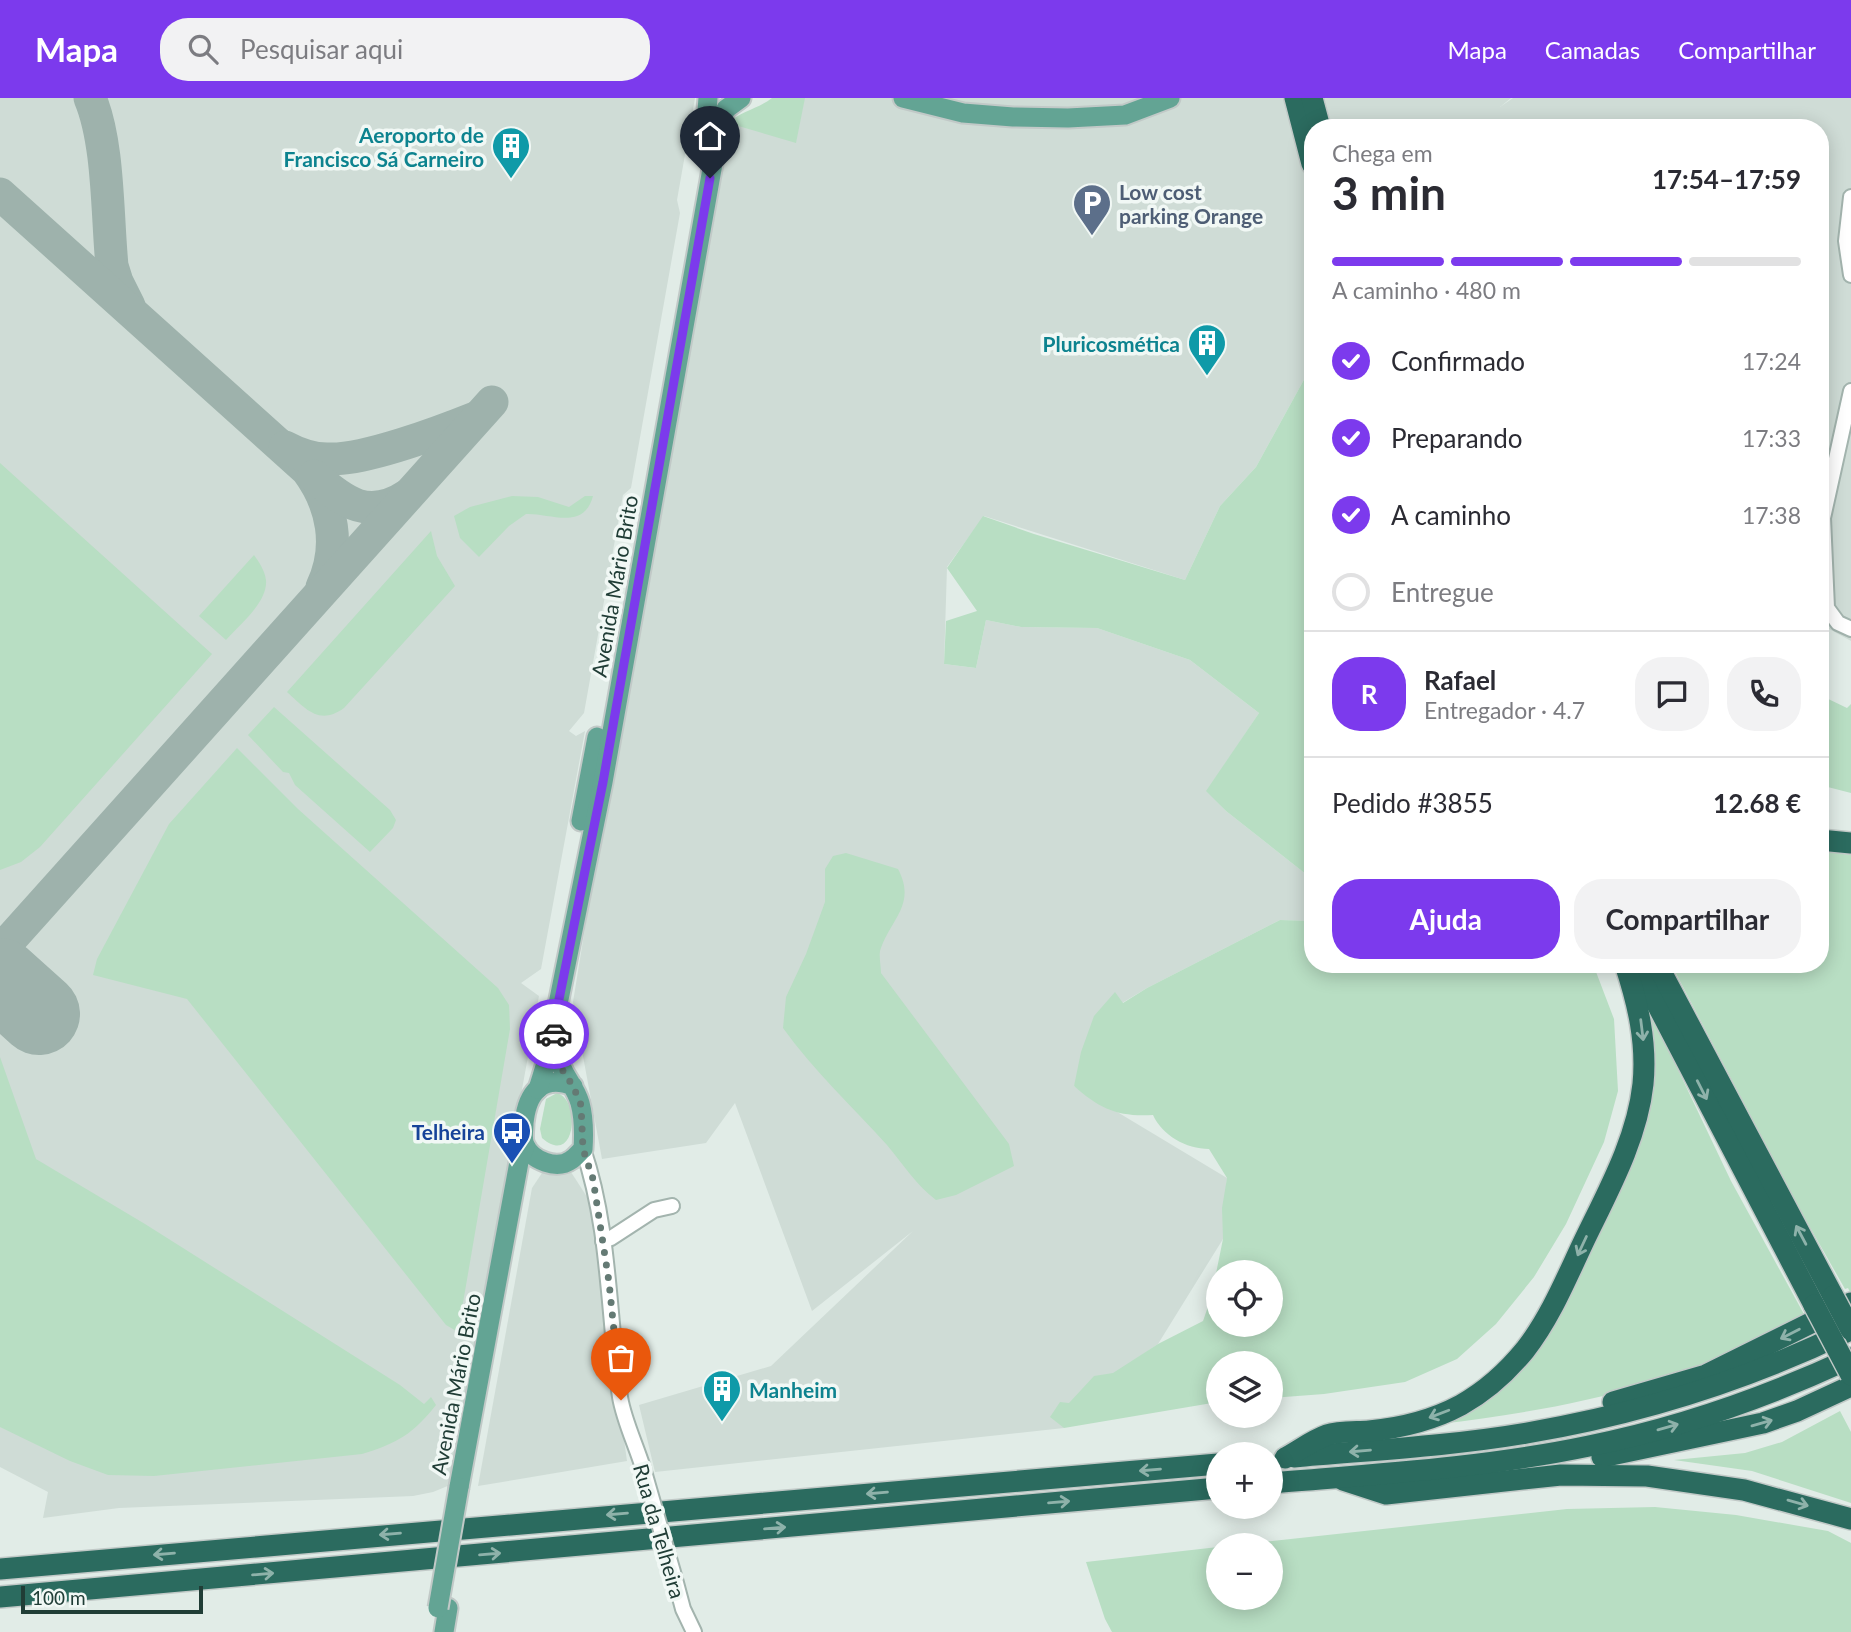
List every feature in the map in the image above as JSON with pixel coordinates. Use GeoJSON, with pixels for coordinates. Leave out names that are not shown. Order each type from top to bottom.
{"type":"FeatureCollection","features":[{"type":"Feature","properties":{"kind":"highway"},"geometry":{"type":"LineString","coordinates":[[1295,98],[1304,133]]}},
{"type":"Feature","properties":{"kind":"highway"},"geometry":{"type":"LineString","coordinates":[[1312,98],[1318,119]]}},
{"type":"Feature","properties":{"kind":"highway"},"geometry":{"type":"LineString","coordinates":[[1829,841],[1851,844]]}},
{"type":"Feature","properties":{"kind":"highway"},"geometry":{"type":"LineString","coordinates":[[1283,1457],[1328,1435],[1405,1425],[1439,1415],[1460,1405],[1482,1392],[1504,1373],[1541,1327],[1608,1192],[1638,1110],[1644,1059],[1643,1035],[1628,973]]}},
{"type":"Feature","properties":{"kind":"highway"},"geometry":{"type":"LineString","coordinates":[[1283,1459],[1525,1433],[1618,1415],[1720,1385],[1809,1350],[1851,1330],[1641,973]]}},
{"type":"Feature","properties":{"kind":"highway"},"geometry":{"type":"LineString","coordinates":[[1662,973],[1833,1301],[1851,1375]]}},
{"type":"Feature","properties":{"kind":"highway"},"geometry":{"type":"LineString","coordinates":[[1525,1433],[1602,1405],[1706,1375],[1833,1301]]}},
{"type":"Feature","properties":{"kind":"highway"},"geometry":{"type":"LineString","coordinates":[[1283,1482],[1486,1463],[1620,1440],[1731,1407],[1811,1377],[1851,1358]]}},
{"type":"Feature","properties":{"kind":"highway"},"geometry":{"type":"LineString","coordinates":[[1359,1475],[1389,1487],[1519,1472],[1651,1448],[1763,1423],[1797,1411],[1851,1386]]}},
{"type":"Feature","properties":{"kind":"highway"},"geometry":{"type":"LineString","coordinates":[[0,1569],[1206,1465]]}},
{"type":"Feature","properties":{"kind":"highway"},"geometry":{"type":"LineString","coordinates":[[1336,1477],[1386,1494],[1561,1475],[1647,1476],[1744,1490],[1851,1519]]}},
{"type":"Feature","properties":{"kind":"highway"},"geometry":{"type":"LineString","coordinates":[[0,1597],[1206,1489]]}},
{"type":"Feature","properties":{"kind":"main road","name":"Avenida Mário Brito"},"geometry":{"type":"LineString","coordinates":[[538,1088],[547,1060],[545,1025],[548,998],[705,148],[708,98]]}},
{"type":"Feature","properties":{"kind":"main road","name":"Avenida Mário Brito"},"geometry":{"type":"LineString","coordinates":[[573,1086],[559,1059],[554,1038],[555,1019],[603,782],[720,124],[726,109],[741,98]]}},
{"type":"Feature","properties":{"kind":"main road"},"geometry":{"type":"LineString","coordinates":[[903,98],[963,113],[1068,118],[1125,114],[1170,98]]}},
{"type":"Feature","properties":{"kind":"main road"},"geometry":{"type":"LineString","coordinates":[[559,1081],[573,1086],[581,1105],[577,1155],[560,1164],[538,1160],[525,1146],[525,1117],[529,1102],[538,1088],[547,1083],[559,1081]]}},
{"type":"Feature","properties":{"kind":"main road","name":"Avenida Mário Brito"},"geometry":{"type":"LineString","coordinates":[[434,1632],[443,1608],[519,1162],[525,1146]]}},
{"type":"Feature","properties":{"kind":"main road","name":"Avenida Mário Brito"},"geometry":{"type":"LineString","coordinates":[[464,1488],[526,1182],[537,1168],[547,1163]]}},
{"type":"Feature","properties":{"kind":"main road","name":"Avenida Mário Brito"},"geometry":{"type":"LineString","coordinates":[[443,1608],[444,1632]]}},
{"type":"Feature","properties":{"kind":"street"},"geometry":{"type":"LineString","coordinates":[[1851,197],[1846,241],[1851,275]]}},
{"type":"Feature","properties":{"kind":"street"},"geometry":{"type":"LineString","coordinates":[[1829,491],[1851,391]]}},
{"type":"Feature","properties":{"kind":"street"},"geometry":{"type":"LineString","coordinates":[[1829,611],[1838,624],[1851,629]]}},
{"type":"Feature","properties":{"kind":"street","name":"Rua da Telheira"},"geometry":{"type":"LineString","coordinates":[[577,1155],[593,1179],[603,1241],[621,1400],[683,1609],[694,1632]]}},
{"type":"Feature","properties":{"kind":"street"},"geometry":{"type":"LineString","coordinates":[[603,1241],[654,1210],[672,1206]]}},
{"type":"Feature","properties":{"kind":"shaded area"},"geometry":{"type":"Polygon","coordinates":[[[0,98],[695,98],[677,200],[680,213],[631,488],[623,495],[584,713],[569,731],[576,736],[585,731],[541,969],[521,983],[539,996],[450,1485],[433,1492],[413,1496],[119,1508],[43,1518],[48,1492],[0,1467],[0,98]]]}},
{"type":"Feature","properties":{"kind":"shaded area"},"geometry":{"type":"Polygon","coordinates":[[[802,98],[1511,98],[1500,107],[1513,98],[1851,98],[1851,641],[1829,629],[1829,119],[1304,119],[1304,380],[1256,467],[1220,506],[1185,580],[984,516],[947,567],[944,664],[976,668],[986,620],[1021,627],[1097,628],[1190,660],[1259,713],[1207,791],[1226,811],[1304,873],[1304,921],[1280,920],[1122,1003],[1074,1086],[1227,1178],[1223,1239],[1210,1260],[1206,1260],[1206,1266],[1158,1344],[1055,1414],[1064,1428],[655,1472],[639,1405],[771,1366],[913,1231],[812,1311],[735,1103],[706,1143],[602,1159],[573,1002],[641,582],[728,123],[802,98]]]}},
{"type":"Feature","properties":{"kind":"shaded area"},"geometry":{"type":"Polygon","coordinates":[[[546,1167],[569,1169],[591,1203],[627,1461],[478,1486],[532,1188],[546,1167]]]}},
{"type":"Feature","properties":{"kind":"green space"},"geometry":{"type":"Polygon","coordinates":[[[772,98],[805,98],[796,143],[728,123],[772,98]]]}},
{"type":"Feature","properties":{"kind":"green space"},"geometry":{"type":"Polygon","coordinates":[[[1304,380],[1304,873],[1226,811],[1206,791],[1259,713],[1190,660],[1097,628],[1021,627],[986,620],[976,668],[944,664],[946,621],[977,611],[947,568],[983,516],[1185,580],[1220,506],[1256,467],[1304,380]]]}},
{"type":"Feature","properties":{"kind":"green space"},"geometry":{"type":"Polygon","coordinates":[[[0,463],[212,654],[40,847],[21,862],[0,870],[0,463]]]}},
{"type":"Feature","properties":{"kind":"green space"},"geometry":{"type":"Polygon","coordinates":[[[512,496],[538,497],[569,507],[585,496],[593,496],[589,507],[574,517],[526,514],[509,526],[479,557],[460,538],[454,516],[470,507],[512,496]]]}},
{"type":"Feature","properties":{"kind":"green space"},"geometry":{"type":"Polygon","coordinates":[[[431,531],[437,556],[455,586],[344,708],[327,715],[313,713],[307,709],[287,692],[431,531]]]}},
{"type":"Feature","properties":{"kind":"green space"},"geometry":{"type":"Polygon","coordinates":[[[254,555],[266,580],[263,596],[226,640],[199,616],[254,555]]]}},
{"type":"Feature","properties":{"kind":"green space"},"geometry":{"type":"Polygon","coordinates":[[[1829,699],[1847,708],[1851,704],[1851,793],[1829,787],[1829,699]]]}},
{"type":"Feature","properties":{"kind":"green space"},"geometry":{"type":"Polygon","coordinates":[[[274,707],[390,810],[396,820],[393,828],[370,852],[295,785],[289,773],[283,772],[248,735],[274,707]]]}},
{"type":"Feature","properties":{"kind":"green space"},"geometry":{"type":"Polygon","coordinates":[[[237,748],[298,809],[498,988],[509,1005],[510,1029],[458,1332],[446,1325],[187,999],[93,975],[97,959],[169,824],[237,748]]]}},
{"type":"Feature","properties":{"kind":"green space"},"geometry":{"type":"Polygon","coordinates":[[[1829,852],[1851,855],[1851,1294],[1848,1288],[1845,1289],[1795,1201],[1676,973],[1829,973],[1829,852]]]}},
{"type":"Feature","properties":{"kind":"green space"},"geometry":{"type":"Polygon","coordinates":[[[846,853],[898,869],[905,892],[900,912],[880,951],[881,973],[1009,1144],[1014,1166],[956,1195],[936,1200],[922,1188],[887,1145],[807,1059],[783,1028],[786,997],[806,954],[825,902],[825,869],[833,856],[846,853]]]}},
{"type":"Feature","properties":{"kind":"green space"},"geometry":{"type":"Polygon","coordinates":[[[1280,920],[1304,921],[1304,973],[1596,973],[1614,1019],[1618,1091],[1604,1142],[1566,1224],[1534,1277],[1496,1324],[1457,1359],[1405,1382],[1283,1397],[1283,1351],[1206,1351],[1206,1404],[1064,1428],[1050,1417],[1060,1402],[1069,1403],[1094,1376],[1113,1373],[1158,1344],[1203,1321],[1206,1312],[1206,1337],[1283,1337],[1283,1260],[1219,1260],[1223,1239],[1222,1208],[1227,1178],[1209,1149],[1176,1140],[1162,1129],[1153,1115],[1130,1115],[1110,1110],[1092,1101],[1074,1086],[1081,1052],[1094,1016],[1115,992],[1123,1003],[1280,920]]]}},
{"type":"Feature","properties":{"kind":"green space"},"geometry":{"type":"Polygon","coordinates":[[[1649,1009],[1731,1181],[1805,1316],[1708,1362],[1648,1384],[1544,1408],[1439,1424],[1502,1383],[1622,1171],[1645,1010],[1649,1009]]]}},
{"type":"Feature","properties":{"kind":"green space"},"geometry":{"type":"Polygon","coordinates":[[[0,1057],[36,1159],[145,1224],[400,1385],[424,1404],[431,1397],[436,1405],[404,1436],[386,1446],[362,1454],[154,1476],[108,1475],[70,1461],[0,1427],[0,1057]]]}},
{"type":"Feature","properties":{"kind":"green space"},"geometry":{"type":"Polygon","coordinates":[[[557,1093],[565,1098],[572,1118],[568,1139],[562,1144],[553,1145],[542,1138],[540,1129],[546,1099],[557,1093]]]}},
{"type":"Feature","properties":{"kind":"green space"},"geometry":{"type":"Polygon","coordinates":[[[1840,1411],[1851,1432],[1851,1503],[1752,1471],[1674,1460],[1745,1453],[1782,1442],[1840,1411]]]}},
{"type":"Feature","properties":{"kind":"green space"},"geometry":{"type":"Polygon","coordinates":[[[1655,1507],[1736,1515],[1828,1531],[1851,1543],[1851,1632],[1112,1632],[1086,1562],[1206,1548],[1206,1610],[1283,1610],[1283,1540],[1567,1509],[1655,1507]]]}},
{"type":"Feature","properties":{"kind":"taxiway"},"geometry":{"type":"LineString","coordinates":[[90,98],[104,157],[112,266],[129,306]]}},
{"type":"Feature","properties":{"kind":"taxiway"},"geometry":{"type":"LineString","coordinates":[[0,194],[307,470],[323,497],[331,527],[331,557],[322,587]]}},
{"type":"Feature","properties":{"kind":"taxiway"},"geometry":{"type":"LineString","coordinates":[[0,951],[492,402]]}},
{"type":"Feature","properties":{"kind":"taxiway"},"geometry":{"type":"LineString","coordinates":[[285,447],[311,457],[342,458],[401,444],[475,418]]}},
{"type":"Feature","properties":{"kind":"taxiway"},"geometry":{"type":"LineString","coordinates":[[314,476],[347,501],[369,508],[394,503],[408,495]]}},
{"type":"Feature","properties":{"kind":"runway"},"geometry":{"type":"LineString","coordinates":[[0,979],[39,1014]]}},
{"type":"Feature","properties":{"kind":"way so far"},"geometry":{"type":"LineString","coordinates":[[554,1034],[563,1071],[581,1105],[583,1149],[593,1179],[609,1282],[621,1400]]}},
{"type":"Feature","properties":{"kind":"place","name":"Aeroporto de Francisco Sá Carneiro"},"geometry":{"type":"Point","coordinates":[511,180]}},
{"type":"Feature","properties":{"kind":"place","name":"Low cost parking Orange"},"geometry":{"type":"Point","coordinates":[1092,237]}},
{"type":"Feature","properties":{"kind":"place","name":"Pluricosmética"},"geometry":{"type":"Point","coordinates":[1207,377]}},
{"type":"Feature","properties":{"kind":"place","name":"Telheira"},"geometry":{"type":"Point","coordinates":[512,1165]}},
{"type":"Feature","properties":{"kind":"place","name":"Manheim"},"geometry":{"type":"Point","coordinates":[722,1423]}},
{"type":"Feature","properties":{"kind":"route"},"geometry":{"type":"LineString","coordinates":[[554,1034],[603,782],[710,178]]}}]}
